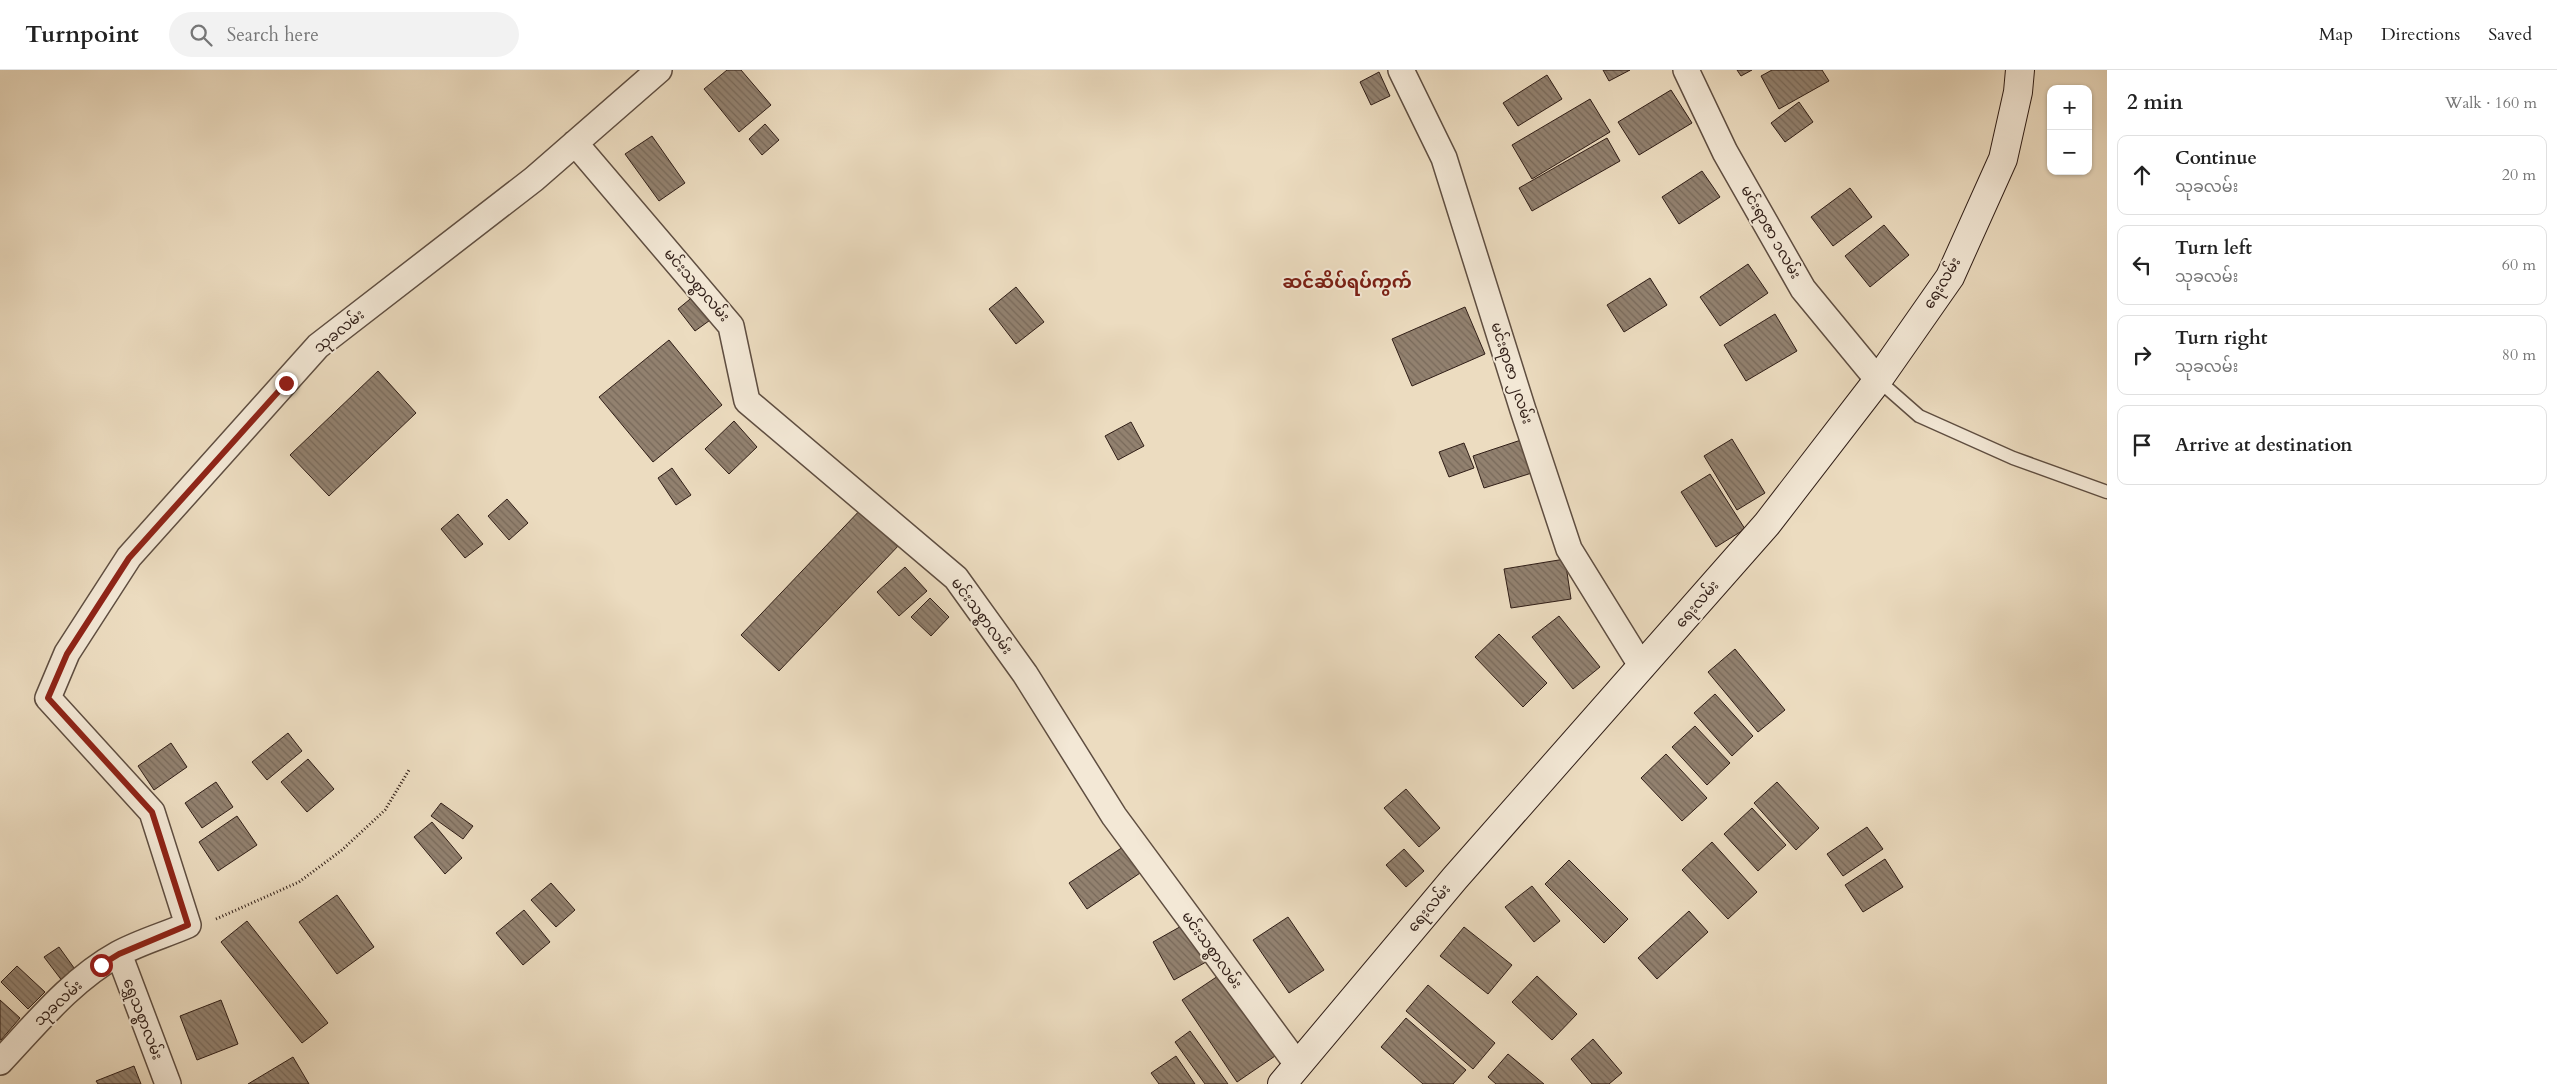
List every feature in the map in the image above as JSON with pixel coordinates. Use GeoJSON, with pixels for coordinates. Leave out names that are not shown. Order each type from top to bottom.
{"type":"FeatureCollection","features":[{"type":"Feature","properties":{"kind":"street","name":"သုခလမ်း"},"geometry":{"type":"LineString","coordinates":[[0,1062],[60,998],[101,965],[119,954],[188,925],[152,812],[48,698],[67,654],[129,558],[318,346],[534,179],[658,70]]}},
{"type":"Feature","properties":{"kind":"street","name":"မင်းရာဇာ ၂လမ်း"},"geometry":{"type":"LineString","coordinates":[[1401,70],[1444,158],[1520,400],[1570,549],[1642,667]]}},
{"type":"Feature","properties":{"kind":"street","name":"မင်းရာဇာ ၁လမ်း"},"geometry":{"type":"LineString","coordinates":[[1686,70],[1725,152],[1803,289],[1878,380]]}},
{"type":"Feature","properties":{"kind":"street","name":"ရေးလမ်း"},"geometry":{"type":"LineString","coordinates":[[1289,1074],[1455,878],[1767,524],[1878,380],[1950,277],[2003,159],[2018,92],[2020,70]]}},
{"type":"Feature","properties":{"kind":"street","name":"မင်းသစ္စာလမ်း"},"geometry":{"type":"LineString","coordinates":[[575,142],[732,326],[747,401],[956,578],[1025,674],[1114,816],[1289,1074]]}},
{"type":"Feature","properties":{"kind":"street","name":"ရွှေသစ္စာလမ်း"},"geometry":{"type":"LineString","coordinates":[[119,954],[168,1084]]}},
{"type":"Feature","properties":{"kind":"lane"},"geometry":{"type":"LineString","coordinates":[[1878,380],[1920,416],[2012,458],[2107,492]]}},
{"type":"Feature","properties":{"kind":"path"},"geometry":{"type":"LineString","coordinates":[[188,925],[218,918],[299,882],[342,850],[384,810],[409,770]]}},
{"type":"Feature","properties":{"kind":"building"},"geometry":{"type":"Polygon","coordinates":[[[727,70],[741,70],[771,105],[739,132],[704,89],[727,70]]]}},
{"type":"Feature","properties":{"kind":"building"},"geometry":{"type":"Polygon","coordinates":[[[1603,70],[1630,70],[1609,81],[1603,70]]]}},
{"type":"Feature","properties":{"kind":"building"},"geometry":{"type":"Polygon","coordinates":[[[1737,70],[1752,70],[1741,76],[1737,70]]]}},
{"type":"Feature","properties":{"kind":"building"},"geometry":{"type":"Polygon","coordinates":[[[1772,70],[1822,70],[1829,81],[1779,109],[1761,76],[1772,70]]]}},
{"type":"Feature","properties":{"kind":"building"},"geometry":{"type":"Polygon","coordinates":[[[1379,72],[1390,96],[1371,105],[1360,82],[1379,72]]]}},
{"type":"Feature","properties":{"kind":"building"},"geometry":{"type":"Polygon","coordinates":[[[1547,75],[1562,99],[1518,126],[1503,103],[1547,75]]]}},
{"type":"Feature","properties":{"kind":"building"},"geometry":{"type":"Polygon","coordinates":[[[1671,90],[1692,123],[1639,155],[1618,122],[1671,90]]]}},
{"type":"Feature","properties":{"kind":"building"},"geometry":{"type":"Polygon","coordinates":[[[1590,99],[1610,132],[1532,179],[1512,145],[1590,99]]]}},
{"type":"Feature","properties":{"kind":"building"},"geometry":{"type":"Polygon","coordinates":[[[1799,102],[1813,122],[1785,142],[1771,123],[1799,102]]]}},
{"type":"Feature","properties":{"kind":"building"},"geometry":{"type":"Polygon","coordinates":[[[765,124],[779,140],[762,155],[749,139],[765,124]]]}},
{"type":"Feature","properties":{"kind":"building"},"geometry":{"type":"Polygon","coordinates":[[[652,136],[685,183],[659,201],[625,154],[652,136]]]}},
{"type":"Feature","properties":{"kind":"building"},"geometry":{"type":"Polygon","coordinates":[[[1607,138],[1620,161],[1532,211],[1519,188],[1607,138]]]}},
{"type":"Feature","properties":{"kind":"building"},"geometry":{"type":"Polygon","coordinates":[[[1702,171],[1720,197],[1679,224],[1662,197],[1702,171]]]}},
{"type":"Feature","properties":{"kind":"building"},"geometry":{"type":"Polygon","coordinates":[[[1850,188],[1872,217],[1833,246],[1811,217],[1850,188]]]}},
{"type":"Feature","properties":{"kind":"building"},"geometry":{"type":"Polygon","coordinates":[[[1884,225],[1909,255],[1870,287],[1845,256],[1884,225]]]}},
{"type":"Feature","properties":{"kind":"building"},"geometry":{"type":"Polygon","coordinates":[[[1748,264],[1768,293],[1720,326],[1700,297],[1748,264]]]}},
{"type":"Feature","properties":{"kind":"building"},"geometry":{"type":"Polygon","coordinates":[[[1650,278],[1667,305],[1624,332],[1607,305],[1650,278]]]}},
{"type":"Feature","properties":{"kind":"building"},"geometry":{"type":"Polygon","coordinates":[[[1016,287],[1044,322],[1016,344],[989,309],[1016,287]]]}},
{"type":"Feature","properties":{"kind":"building"},"geometry":{"type":"Polygon","coordinates":[[[695,295],[713,318],[695,331],[678,309],[695,295]]]}},
{"type":"Feature","properties":{"kind":"building"},"geometry":{"type":"Polygon","coordinates":[[[1465,307],[1485,354],[1412,386],[1392,339],[1465,307]]]}},
{"type":"Feature","properties":{"kind":"building"},"geometry":{"type":"Polygon","coordinates":[[[1775,314],[1797,351],[1746,381],[1724,345],[1775,314]]]}},
{"type":"Feature","properties":{"kind":"building"},"geometry":{"type":"Polygon","coordinates":[[[669,340],[722,405],[653,462],[599,397],[669,340]]]}},
{"type":"Feature","properties":{"kind":"building"},"geometry":{"type":"Polygon","coordinates":[[[378,371],[416,413],[329,496],[290,455],[378,371]]]}},
{"type":"Feature","properties":{"kind":"building"},"geometry":{"type":"Polygon","coordinates":[[[734,421],[757,447],[729,474],[705,449],[734,421]]]}},
{"type":"Feature","properties":{"kind":"building"},"geometry":{"type":"Polygon","coordinates":[[[1131,422],[1144,446],[1118,460],[1105,436],[1131,422]]]}},
{"type":"Feature","properties":{"kind":"building"},"geometry":{"type":"Polygon","coordinates":[[[1524,439],[1535,472],[1484,488],[1473,456],[1524,439]]]}},
{"type":"Feature","properties":{"kind":"building"},"geometry":{"type":"Polygon","coordinates":[[[1732,439],[1765,493],[1737,510],[1704,456],[1732,439]]]}},
{"type":"Feature","properties":{"kind":"building"},"geometry":{"type":"Polygon","coordinates":[[[1464,443],[1474,468],[1449,477],[1439,452],[1464,443]]]}},
{"type":"Feature","properties":{"kind":"building"},"geometry":{"type":"Polygon","coordinates":[[[672,468],[691,495],[676,505],[658,478],[672,468]]]}},
{"type":"Feature","properties":{"kind":"building"},"geometry":{"type":"Polygon","coordinates":[[[1710,474],[1745,529],[1716,547],[1681,492],[1710,474]]]}},
{"type":"Feature","properties":{"kind":"building"},"geometry":{"type":"Polygon","coordinates":[[[507,499],[528,523],[509,540],[488,516],[507,499]]]}},
{"type":"Feature","properties":{"kind":"building"},"geometry":{"type":"Polygon","coordinates":[[[864,506],[901,543],[779,671],[741,635],[864,506]]]}},
{"type":"Feature","properties":{"kind":"building"},"geometry":{"type":"Polygon","coordinates":[[[458,514],[483,544],[465,558],[441,529],[458,514]]]}},
{"type":"Feature","properties":{"kind":"building"},"geometry":{"type":"Polygon","coordinates":[[[1565,559],[1571,599],[1511,608],[1504,569],[1565,559]]]}},
{"type":"Feature","properties":{"kind":"building"},"geometry":{"type":"Polygon","coordinates":[[[905,567],[927,591],[899,616],[877,592],[905,567]]]}},
{"type":"Feature","properties":{"kind":"building"},"geometry":{"type":"Polygon","coordinates":[[[930,598],[949,617],[931,636],[911,617],[930,598]]]}},
{"type":"Feature","properties":{"kind":"building"},"geometry":{"type":"Polygon","coordinates":[[[1559,616],[1600,667],[1573,689],[1532,637],[1559,616]]]}},
{"type":"Feature","properties":{"kind":"building"},"geometry":{"type":"Polygon","coordinates":[[[1499,634],[1547,683],[1523,707],[1475,657],[1499,634]]]}},
{"type":"Feature","properties":{"kind":"building"},"geometry":{"type":"Polygon","coordinates":[[[1735,649],[1785,710],[1758,732],[1708,672],[1735,649]]]}},
{"type":"Feature","properties":{"kind":"building"},"geometry":{"type":"Polygon","coordinates":[[[1715,694],[1753,736],[1732,756],[1694,713],[1715,694]]]}},
{"type":"Feature","properties":{"kind":"building"},"geometry":{"type":"Polygon","coordinates":[[[1695,726],[1730,763],[1707,785],[1672,747],[1695,726]]]}},
{"type":"Feature","properties":{"kind":"building"},"geometry":{"type":"Polygon","coordinates":[[[288,733],[302,751],[267,780],[252,762],[288,733]]]}},
{"type":"Feature","properties":{"kind":"building"},"geometry":{"type":"Polygon","coordinates":[[[171,743],[187,767],[154,790],[138,766],[171,743]]]}},
{"type":"Feature","properties":{"kind":"building"},"geometry":{"type":"Polygon","coordinates":[[[1666,754],[1707,798],[1682,821],[1641,778],[1666,754]]]}},
{"type":"Feature","properties":{"kind":"building"},"geometry":{"type":"Polygon","coordinates":[[[308,759],[334,789],[307,812],[281,782],[308,759]]]}},
{"type":"Feature","properties":{"kind":"building"},"geometry":{"type":"Polygon","coordinates":[[[216,782],[233,807],[202,828],[185,803],[216,782]]]}},
{"type":"Feature","properties":{"kind":"building"},"geometry":{"type":"Polygon","coordinates":[[[1777,782],[1819,828],[1796,850],[1754,803],[1777,782]]]}},
{"type":"Feature","properties":{"kind":"building"},"geometry":{"type":"Polygon","coordinates":[[[1406,789],[1440,828],[1419,847],[1384,808],[1406,789]]]}},
{"type":"Feature","properties":{"kind":"building"},"geometry":{"type":"Polygon","coordinates":[[[441,803],[473,826],[463,839],[431,816],[441,803]]]}},
{"type":"Feature","properties":{"kind":"building"},"geometry":{"type":"Polygon","coordinates":[[[1752,808],[1786,845],[1758,871],[1724,834],[1752,808]]]}},
{"type":"Feature","properties":{"kind":"building"},"geometry":{"type":"Polygon","coordinates":[[[237,816],[257,845],[218,871],[199,842],[237,816]]]}},
{"type":"Feature","properties":{"kind":"building"},"geometry":{"type":"Polygon","coordinates":[[[432,822],[462,858],[445,874],[414,837],[432,822]]]}},
{"type":"Feature","properties":{"kind":"building"},"geometry":{"type":"Polygon","coordinates":[[[1867,827],[1883,849],[1843,876],[1827,854],[1867,827]]]}},
{"type":"Feature","properties":{"kind":"building"},"geometry":{"type":"Polygon","coordinates":[[[1132,841],[1149,867],[1087,909],[1069,883],[1132,841]]]}},
{"type":"Feature","properties":{"kind":"building"},"geometry":{"type":"Polygon","coordinates":[[[1712,842],[1757,892],[1728,919],[1682,870],[1712,842]]]}},
{"type":"Feature","properties":{"kind":"building"},"geometry":{"type":"Polygon","coordinates":[[[1404,849],[1424,871],[1406,887],[1386,865],[1404,849]]]}},
{"type":"Feature","properties":{"kind":"building"},"geometry":{"type":"Polygon","coordinates":[[[1885,859],[1903,887],[1863,912],[1845,885],[1885,859]]]}},
{"type":"Feature","properties":{"kind":"building"},"geometry":{"type":"Polygon","coordinates":[[[1569,860],[1628,919],[1604,943],[1545,884],[1569,860]]]}},
{"type":"Feature","properties":{"kind":"building"},"geometry":{"type":"Polygon","coordinates":[[[551,883],[575,910],[556,927],[531,900],[551,883]]]}},
{"type":"Feature","properties":{"kind":"building"},"geometry":{"type":"Polygon","coordinates":[[[1532,886],[1560,921],[1534,942],[1505,907],[1532,886]]]}},
{"type":"Feature","properties":{"kind":"building"},"geometry":{"type":"Polygon","coordinates":[[[337,895],[374,947],[337,974],[299,922],[337,895]]]}},
{"type":"Feature","properties":{"kind":"building"},"geometry":{"type":"Polygon","coordinates":[[[524,910],[550,942],[523,965],[496,933],[524,910]]]}},
{"type":"Feature","properties":{"kind":"building"},"geometry":{"type":"Polygon","coordinates":[[[1689,911],[1708,932],[1657,979],[1638,958],[1689,911]]]}},
{"type":"Feature","properties":{"kind":"building"},"geometry":{"type":"Polygon","coordinates":[[[1288,917],[1324,970],[1289,993],[1253,940],[1288,917]]]}},
{"type":"Feature","properties":{"kind":"building"},"geometry":{"type":"Polygon","coordinates":[[[247,921],[328,1023],[302,1043],[221,942],[247,921]]]}},
{"type":"Feature","properties":{"kind":"building"},"geometry":{"type":"Polygon","coordinates":[[[1185,924],[1206,962],[1174,980],[1153,942],[1185,924]]]}},
{"type":"Feature","properties":{"kind":"building"},"geometry":{"type":"Polygon","coordinates":[[[1464,927],[1512,965],[1488,994],[1440,956],[1464,927]]]}},
{"type":"Feature","properties":{"kind":"building"},"geometry":{"type":"Polygon","coordinates":[[[59,947],[77,972],[63,982],[44,957],[59,947]]]}},
{"type":"Feature","properties":{"kind":"building"},"geometry":{"type":"Polygon","coordinates":[[[17,966],[45,992],[28,1009],[1,982],[17,966]]]}},
{"type":"Feature","properties":{"kind":"building"},"geometry":{"type":"Polygon","coordinates":[[[1224,972],[1278,1054],[1237,1082],[1182,1000],[1224,972]]]}},
{"type":"Feature","properties":{"kind":"building"},"geometry":{"type":"Polygon","coordinates":[[[1537,976],[1577,1014],[1552,1040],[1512,1002],[1537,976]]]}},
{"type":"Feature","properties":{"kind":"building"},"geometry":{"type":"Polygon","coordinates":[[[1428,985],[1495,1043],[1473,1069],[1406,1011],[1428,985]]]}},
{"type":"Feature","properties":{"kind":"building"},"geometry":{"type":"Polygon","coordinates":[[[0,1000],[20,1018],[1,1040],[0,1040],[0,1000]]]}},
{"type":"Feature","properties":{"kind":"building"},"geometry":{"type":"Polygon","coordinates":[[[221,1000],[238,1044],[197,1060],[180,1016],[221,1000]]]}},
{"type":"Feature","properties":{"kind":"building"},"geometry":{"type":"Polygon","coordinates":[[[1406,1018],[1466,1070],[1453,1084],[1423,1084],[1381,1047],[1406,1018]]]}},
{"type":"Feature","properties":{"kind":"building"},"geometry":{"type":"Polygon","coordinates":[[[1190,1031],[1228,1084],[1205,1084],[1175,1042],[1190,1031]]]}},
{"type":"Feature","properties":{"kind":"building"},"geometry":{"type":"Polygon","coordinates":[[[1593,1039],[1622,1073],[1609,1084],[1592,1084],[1571,1059],[1593,1039]]]}},
{"type":"Feature","properties":{"kind":"building"},"geometry":{"type":"Polygon","coordinates":[[[1508,1054],[1544,1084],[1496,1084],[1488,1077],[1508,1054]]]}},
{"type":"Feature","properties":{"kind":"building"},"geometry":{"type":"Polygon","coordinates":[[[1176,1056],[1195,1084],[1159,1084],[1151,1073],[1176,1056]]]}},
{"type":"Feature","properties":{"kind":"building"},"geometry":{"type":"Polygon","coordinates":[[[293,1057],[309,1084],[248,1084],[293,1057]]]}},
{"type":"Feature","properties":{"kind":"building"},"geometry":{"type":"Polygon","coordinates":[[[134,1066],[141,1084],[98,1084],[96,1081],[134,1066]]]}},
{"type":"Feature","properties":{"kind":"district","name":"ဆင်ဆိပ်ရပ်ကွက်"},"geometry":{"type":"Point","coordinates":[1347,282]}},
{"type":"Feature","properties":{"kind":"route"},"geometry":{"type":"LineString","coordinates":[[101,965],[119,954],[188,925],[152,812],[48,698],[67,654],[129,558],[286,383]]}}]}
